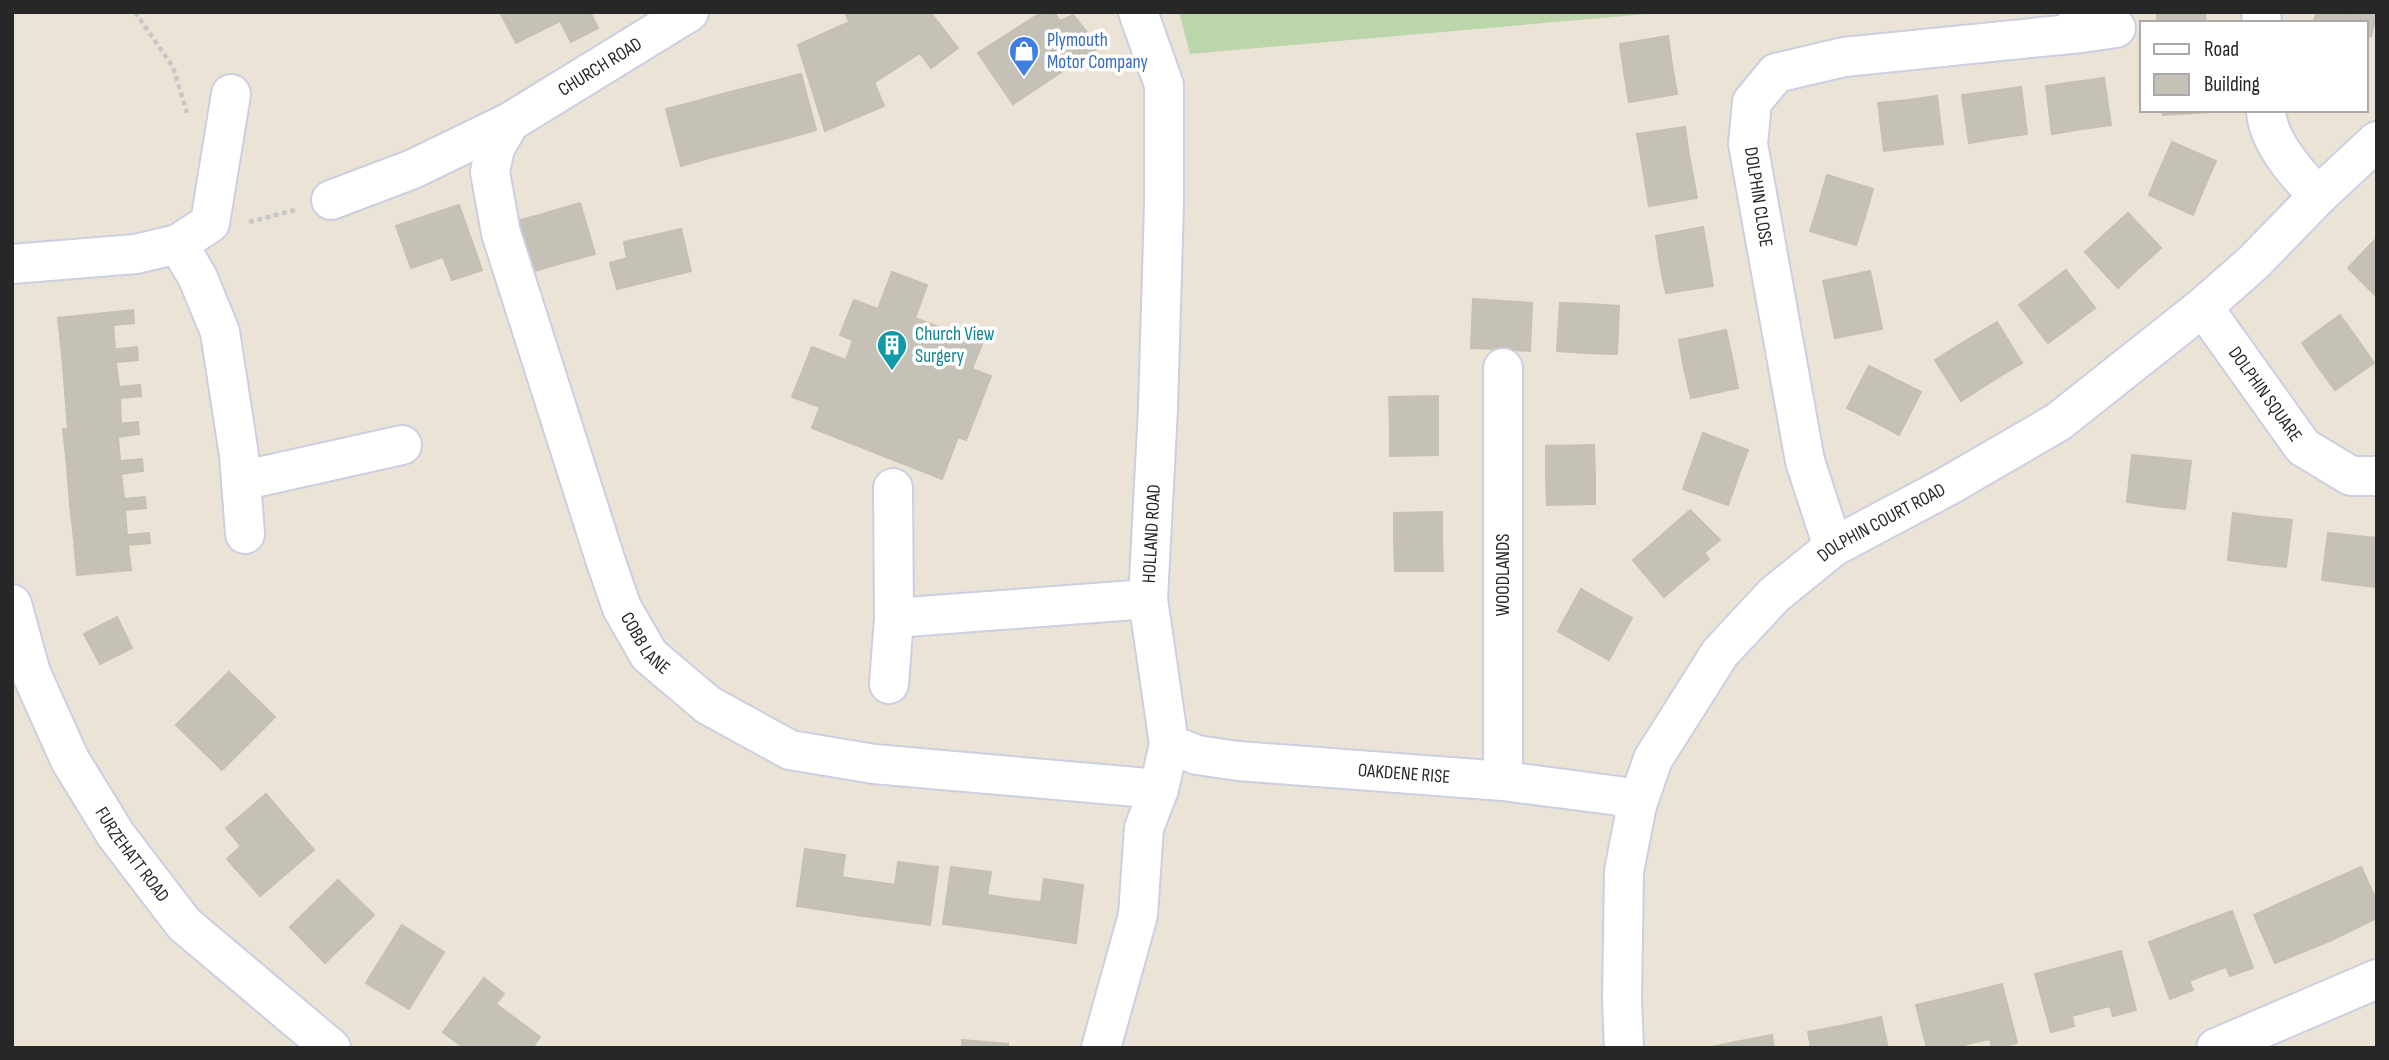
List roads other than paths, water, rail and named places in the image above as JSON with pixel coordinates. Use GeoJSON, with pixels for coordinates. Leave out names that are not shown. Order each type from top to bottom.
{"type":"FeatureCollection","features":[{"type":"Feature","properties":{"kind":"street","name":"CHURCH ROAD"},"geometry":{"type":"LineString","coordinates":[[331,200],[413,169],[510,122],[689,12]]}},
{"type":"Feature","properties":{"kind":"street","name":"HOLLAND ROAD"},"geometry":{"type":"LineString","coordinates":[[1101,1048],[1138,915],[1144,828],[1159,789],[1169,744],[1147,599],[1158,408],[1164,204],[1164,85],[1138,12]]}},
{"type":"Feature","properties":{"kind":"street","name":"DOLPHIN CLOSE"},"geometry":{"type":"LineString","coordinates":[[1833,547],[1802,447],[1748,144],[1752,102],[1776,73],[1844,57],[2091,24]]}},
{"type":"Feature","properties":{"kind":"street"},"geometry":{"type":"LineString","coordinates":[[12,264],[136,254],[178,244],[210,223],[231,94]]}},
{"type":"Feature","properties":{"kind":"street"},"geometry":{"type":"LineString","coordinates":[[2266,112],[2266,122],[2291,166],[2318,196]]}},
{"type":"Feature","properties":{"kind":"street","name":"COBB LANE"},"geometry":{"type":"LineString","coordinates":[[510,122],[495,148],[490,172],[500,233],[622,608],[649,655],[708,705],[790,750],[874,764],[1159,789]]}},
{"type":"Feature","properties":{"kind":"street","name":"DOLPHIN COURT ROAD"},"geometry":{"type":"LineString","coordinates":[[1624,1048],[1624,870],[1637,805],[1653,759],[1720,653],[1774,595],[1833,547],[1946,487],[2058,422],[2203,307],[2254,262],[2318,196],[2377,141]]}},
{"type":"Feature","properties":{"kind":"street"},"geometry":{"type":"LineString","coordinates":[[178,244],[198,278],[220,332],[239,455],[245,534]]}},
{"type":"Feature","properties":{"kind":"street","name":"DOLPHIN SQUARE"},"geometry":{"type":"LineString","coordinates":[[2203,307],[2303,447],[2351,476],[2377,476]]}},
{"type":"Feature","properties":{"kind":"street","name":"WOODLANDS"},"geometry":{"type":"LineString","coordinates":[[1503,368],[1503,781]]}},
{"type":"Feature","properties":{"kind":"street"},"geometry":{"type":"LineString","coordinates":[[241,481],[402,445]]}},
{"type":"Feature","properties":{"kind":"street"},"geometry":{"type":"LineString","coordinates":[[889,684],[894,618],[893,488]]}},
{"type":"Feature","properties":{"kind":"street"},"geometry":{"type":"LineString","coordinates":[[894,618],[1147,599]]}},
{"type":"Feature","properties":{"kind":"street","name":"FURZEHATT ROAD"},"geometry":{"type":"LineString","coordinates":[[12,604],[31,673],[70,761],[116,835],[184,924],[331,1048]]}},
{"type":"Feature","properties":{"kind":"street","name":"OAKDENE RISE"},"geometry":{"type":"LineString","coordinates":[[1169,744],[1196,755],[1238,761],[1503,781],[1619,796],[1637,805]]}},
{"type":"Feature","properties":{"kind":"street"},"geometry":{"type":"LineString","coordinates":[[2216,1048],[2377,979]]}},
{"type":"Feature","properties":{"kind":"place","name":"Plymouth Motor Company"},"geometry":{"type":"Point","coordinates":[1024,78]}},
{"type":"Feature","properties":{"kind":"place","name":"Church View Surgery"},"geometry":{"type":"Point","coordinates":[892,372]}}]}
